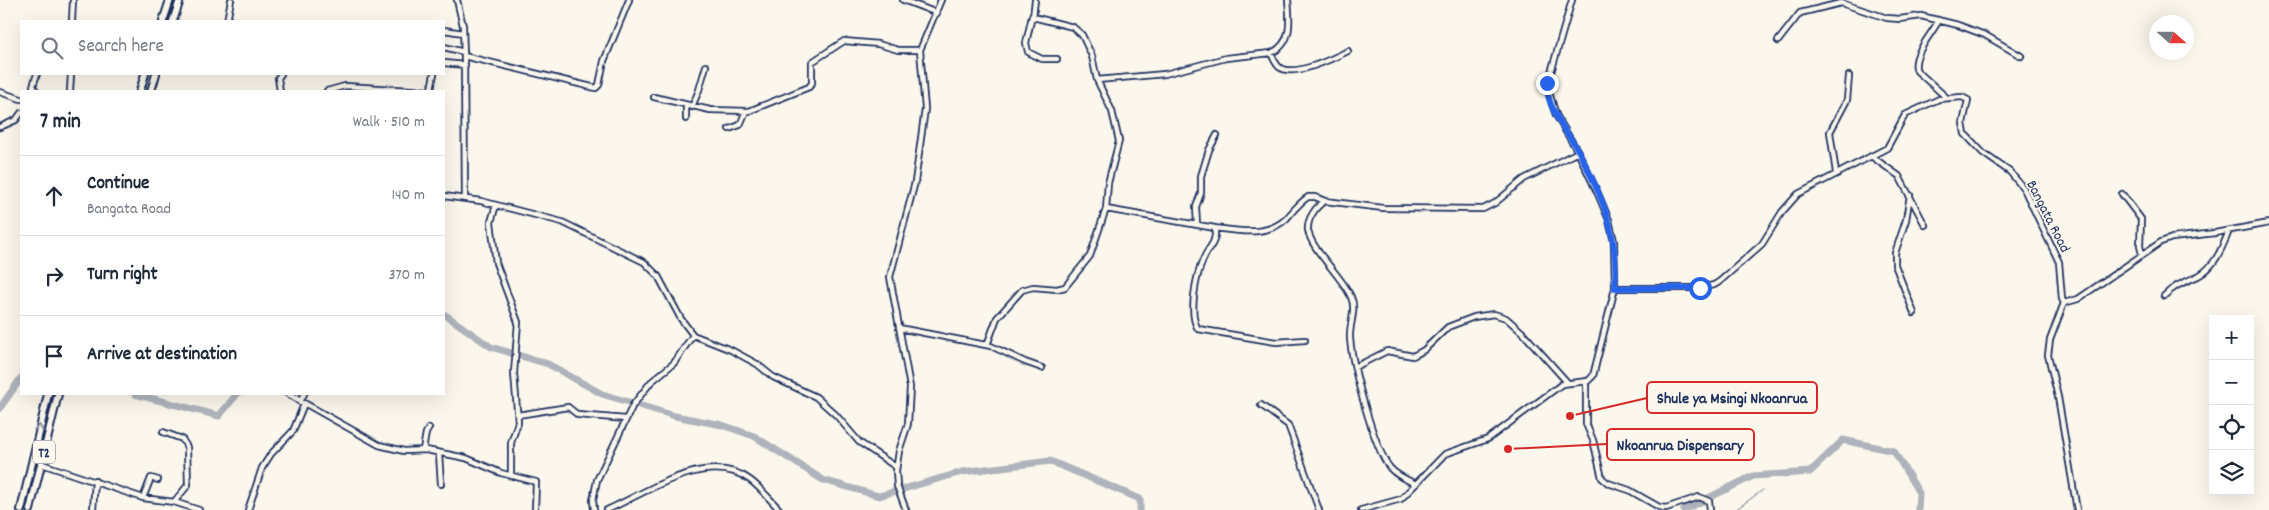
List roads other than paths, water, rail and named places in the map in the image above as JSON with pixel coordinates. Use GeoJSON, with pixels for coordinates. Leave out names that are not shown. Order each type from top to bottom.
{"type":"FeatureCollection","features":[{"type":"Feature","properties":{"kind":"highway"},"geometry":{"type":"LineString","coordinates":[[163,20],[170,0]]}},
{"type":"Feature","properties":{"kind":"highway"},"geometry":{"type":"LineString","coordinates":[[173,20],[180,0]]}},
{"type":"Feature","properties":{"kind":"highway"},"geometry":{"type":"LineString","coordinates":[[140,90],[145,75]]}},
{"type":"Feature","properties":{"kind":"highway"},"geometry":{"type":"LineString","coordinates":[[151,90],[156,75]]}},
{"type":"Feature","properties":{"kind":"highway","name":"T2"},"geometry":{"type":"LineString","coordinates":[[21,510],[48,395]]}},
{"type":"Feature","properties":{"kind":"highway","name":"T2"},"geometry":{"type":"LineString","coordinates":[[30,510],[58,395]]}},
{"type":"Feature","properties":{"kind":"street"},"geometry":{"type":"LineString","coordinates":[[72,20],[73,0]]}},
{"type":"Feature","properties":{"kind":"street"},"geometry":{"type":"LineString","coordinates":[[227,20],[231,0]]}},
{"type":"Feature","properties":{"kind":"street"},"geometry":{"type":"LineString","coordinates":[[457,0],[463,33],[465,65],[465,198]]}},
{"type":"Feature","properties":{"kind":"street"},"geometry":{"type":"LineString","coordinates":[[445,48],[596,88],[599,85],[609,46],[629,0]]}},
{"type":"Feature","properties":{"kind":"street"},"geometry":{"type":"LineString","coordinates":[[903,0],[936,13]]}},
{"type":"Feature","properties":{"kind":"street"},"geometry":{"type":"LineString","coordinates":[[906,510],[897,486],[896,467],[898,451],[908,424],[910,396],[890,277],[915,182],[924,109],[920,50],[941,0]]}},
{"type":"Feature","properties":{"kind":"street"},"geometry":{"type":"LineString","coordinates":[[1035,0],[1026,43],[1028,52],[1042,59],[1057,59]]}},
{"type":"Feature","properties":{"kind":"street"},"geometry":{"type":"LineString","coordinates":[[1097,80],[1165,74],[1226,58],[1272,53],[1280,49],[1287,39],[1289,22],[1288,0]]}},
{"type":"Feature","properties":{"kind":"street"},"geometry":{"type":"LineString","coordinates":[[1360,510],[1397,501],[1445,454],[1488,439],[1557,387],[1567,382],[1591,379],[1595,371],[1615,288],[1616,257],[1613,232],[1578,152],[1556,115],[1547,86],[1572,0]]}},
{"type":"Feature","properties":{"kind":"street"},"geometry":{"type":"LineString","coordinates":[[1778,41],[1800,13],[1838,3],[1887,18],[1900,19],[1921,16],[1939,20],[1984,35],[2022,56]]}},
{"type":"Feature","properties":{"kind":"street"},"geometry":{"type":"LineString","coordinates":[[987,345],[997,318],[1022,290],[1033,287],[1057,289],[1067,285],[1090,256],[1106,209],[1108,183],[1119,137],[1112,112],[1097,80],[1092,56],[1078,31],[1060,23],[1041,20],[1032,16]]}},
{"type":"Feature","properties":{"kind":"street"},"geometry":{"type":"LineString","coordinates":[[1939,20],[1917,55],[1915,66],[1917,71],[1947,98]]}},
{"type":"Feature","properties":{"kind":"street"},"geometry":{"type":"LineString","coordinates":[[445,30],[463,33]]}},
{"type":"Feature","properties":{"kind":"street"},"geometry":{"type":"LineString","coordinates":[[654,97],[710,110],[746,111],[809,87],[812,83],[812,62],[842,41],[878,44],[898,50],[920,50]]}},
{"type":"Feature","properties":{"kind":"street"},"geometry":{"type":"LineString","coordinates":[[1272,53],[1278,66],[1286,70],[1305,68],[1348,51]]}},
{"type":"Feature","properties":{"kind":"street"},"geometry":{"type":"LineString","coordinates":[[445,63],[465,65]]}},
{"type":"Feature","properties":{"kind":"street"},"geometry":{"type":"LineString","coordinates":[[692,106],[706,66]]}},
{"type":"Feature","properties":{"kind":"street"},"geometry":{"type":"LineString","coordinates":[[35,90],[33,86],[37,75]]}},
{"type":"Feature","properties":{"kind":"street"},"geometry":{"type":"LineString","coordinates":[[70,90],[71,75]]}},
{"type":"Feature","properties":{"kind":"street"},"geometry":{"type":"LineString","coordinates":[[280,75],[278,78],[280,90]]}},
{"type":"Feature","properties":{"kind":"street"},"geometry":{"type":"LineString","coordinates":[[428,90],[434,75]]}},
{"type":"Feature","properties":{"kind":"street"},"geometry":{"type":"LineString","coordinates":[[1836,173],[1830,132],[1847,100],[1849,76]]}},
{"type":"Feature","properties":{"kind":"street"},"geometry":{"type":"LineString","coordinates":[[331,90],[345,86],[411,90]]}},
{"type":"Feature","properties":{"kind":"street"},"geometry":{"type":"LineString","coordinates":[[0,92],[20,99]]}},
{"type":"Feature","properties":{"kind":"street","name":"Bangata Road"},"geometry":{"type":"LineString","coordinates":[[1947,98],[1962,97],[1968,99],[1963,123],[1967,137],[1983,153],[2010,172],[2024,189],[2059,262],[2062,299],[2064,303]]}},
{"type":"Feature","properties":{"kind":"street"},"geometry":{"type":"LineString","coordinates":[[1615,288],[1700,288],[1714,285],[1762,244],[1782,212],[1798,194],[1890,146],[1906,115],[1931,102],[1947,98]]}},
{"type":"Feature","properties":{"kind":"street"},"geometry":{"type":"LineString","coordinates":[[686,105],[686,119]]}},
{"type":"Feature","properties":{"kind":"street"},"geometry":{"type":"LineString","coordinates":[[729,129],[740,125],[746,111]]}},
{"type":"Feature","properties":{"kind":"street"},"geometry":{"type":"LineString","coordinates":[[0,128],[16,120],[20,114]]}},
{"type":"Feature","properties":{"kind":"street"},"geometry":{"type":"LineString","coordinates":[[1197,224],[1196,206],[1200,193],[1201,176],[1209,150],[1217,135]]}},
{"type":"Feature","properties":{"kind":"street"},"geometry":{"type":"LineString","coordinates":[[1106,209],[1124,210],[1159,219],[1249,232],[1266,230],[1279,224],[1308,197],[1383,208],[1483,209],[1520,182],[1578,152]]}},
{"type":"Feature","properties":{"kind":"street"},"geometry":{"type":"LineString","coordinates":[[1871,156],[1895,171],[1910,195],[1925,226]]}},
{"type":"Feature","properties":{"kind":"street"},"geometry":{"type":"LineString","coordinates":[[2122,194],[2141,219],[2140,246],[2142,255]]}},
{"type":"Feature","properties":{"kind":"street"},"geometry":{"type":"LineString","coordinates":[[1910,195],[1906,220],[1895,253],[1895,265],[1914,313]]}},
{"type":"Feature","properties":{"kind":"street"},"geometry":{"type":"LineString","coordinates":[[445,196],[496,204],[562,222],[644,262],[658,276],[681,319],[694,335],[731,350],[757,364],[773,377],[816,397],[836,415],[859,442],[896,467]]}},
{"type":"Feature","properties":{"kind":"street"},"geometry":{"type":"LineString","coordinates":[[1325,201],[1311,217],[1308,229],[1318,251],[1340,278],[1351,297],[1353,310],[1350,337],[1355,367],[1367,412],[1388,463],[1398,474],[1416,484]]}},
{"type":"Feature","properties":{"kind":"street"},"geometry":{"type":"LineString","coordinates":[[496,204],[491,222],[496,263],[518,322],[514,373],[518,415],[517,427],[511,443],[511,476]]}},
{"type":"Feature","properties":{"kind":"street"},"geometry":{"type":"LineString","coordinates":[[2077,510],[2058,397],[2048,355],[2050,340],[2064,303],[2078,299],[2161,242],[2172,238],[2229,231],[2269,223]]}},
{"type":"Feature","properties":{"kind":"street"},"geometry":{"type":"LineString","coordinates":[[1214,228],[1214,245],[1203,260],[1194,298],[1194,315],[1197,328],[1201,331],[1236,334],[1276,342],[1305,340]]}},
{"type":"Feature","properties":{"kind":"street"},"geometry":{"type":"LineString","coordinates":[[2164,296],[2173,286],[2199,275],[2210,266],[2218,256],[2229,231]]}},
{"type":"Feature","properties":{"kind":"street"},"geometry":{"type":"LineString","coordinates":[[1355,367],[1387,351],[1413,356],[1424,350],[1448,328],[1474,317],[1494,314],[1506,318],[1523,333],[1567,382]]}},
{"type":"Feature","properties":{"kind":"street"},"geometry":{"type":"LineString","coordinates":[[899,328],[987,345],[1042,368]]}},
{"type":"Feature","properties":{"kind":"street"},"geometry":{"type":"LineString","coordinates":[[594,510],[593,500],[597,480],[636,400],[652,382],[674,363],[694,335]]}},
{"type":"Feature","properties":{"kind":"street"},"geometry":{"type":"LineString","coordinates":[[1586,381],[1586,424],[1593,440],[1602,478],[1608,483],[1629,490],[1659,507],[1666,508],[1699,497],[1709,501],[1710,510]]}},
{"type":"Feature","properties":{"kind":"street"},"geometry":{"type":"LineString","coordinates":[[290,395],[370,442],[395,450],[423,450],[466,458],[511,476],[536,482],[535,510]]}},
{"type":"Feature","properties":{"kind":"street"},"geometry":{"type":"LineString","coordinates":[[248,510],[262,468],[271,454],[292,431],[304,395]]}},
{"type":"Feature","properties":{"kind":"street"},"geometry":{"type":"LineString","coordinates":[[1261,405],[1288,426],[1319,510]]}},
{"type":"Feature","properties":{"kind":"street"},"geometry":{"type":"LineString","coordinates":[[518,415],[568,407],[578,415],[626,419]]}},
{"type":"Feature","properties":{"kind":"street"},"geometry":{"type":"LineString","coordinates":[[423,450],[426,433],[429,428]]}},
{"type":"Feature","properties":{"kind":"street"},"geometry":{"type":"LineString","coordinates":[[163,432],[182,439],[187,446],[188,485],[174,502]]}},
{"type":"Feature","properties":{"kind":"street"},"geometry":{"type":"LineString","coordinates":[[406,447],[414,450]]}},
{"type":"Feature","properties":{"kind":"street"},"geometry":{"type":"LineString","coordinates":[[439,454],[441,484]]}},
{"type":"Feature","properties":{"kind":"street"},"geometry":{"type":"LineString","coordinates":[[42,464],[143,498],[174,502],[199,510]]}},
{"type":"Feature","properties":{"kind":"street"},"geometry":{"type":"LineString","coordinates":[[607,510],[661,483],[704,470],[720,468],[750,479],[780,510]]}},
{"type":"Feature","properties":{"kind":"street"},"geometry":{"type":"LineString","coordinates":[[143,498],[151,478],[158,480]]}},
{"type":"Feature","properties":{"kind":"street"},"geometry":{"type":"LineString","coordinates":[[93,510],[95,481]]}},
{"type":"Feature","properties":{"kind":"waterway"},"geometry":{"type":"LineString","coordinates":[[445,315],[491,347],[548,364],[602,394],[675,416],[722,425],[754,436],[823,480],[879,496],[962,472],[1050,461],[1140,499],[1140,510]]}},
{"type":"Feature","properties":{"kind":"waterway"},"geometry":{"type":"LineString","coordinates":[[0,408],[20,379]]}},
{"type":"Feature","properties":{"kind":"waterway"},"geometry":{"type":"LineString","coordinates":[[139,395],[219,416],[236,395]]}},
{"type":"Feature","properties":{"kind":"waterway"},"geometry":{"type":"LineString","coordinates":[[1684,510],[1753,476],[1810,472],[1843,440],[1894,451],[1919,493],[1918,510]]}},
{"type":"Feature","properties":{"kind":"waterway"},"geometry":{"type":"LineString","coordinates":[[1735,510],[1763,490]]}},
{"type":"Feature","properties":{"kind":"place","name":"Shule ya Msingi Nkoanrua"},"geometry":{"type":"Point","coordinates":[1570,416]}},
{"type":"Feature","properties":{"kind":"place","name":"Nkoanrua Dispensary"},"geometry":{"type":"Point","coordinates":[1508,449]}}]}
